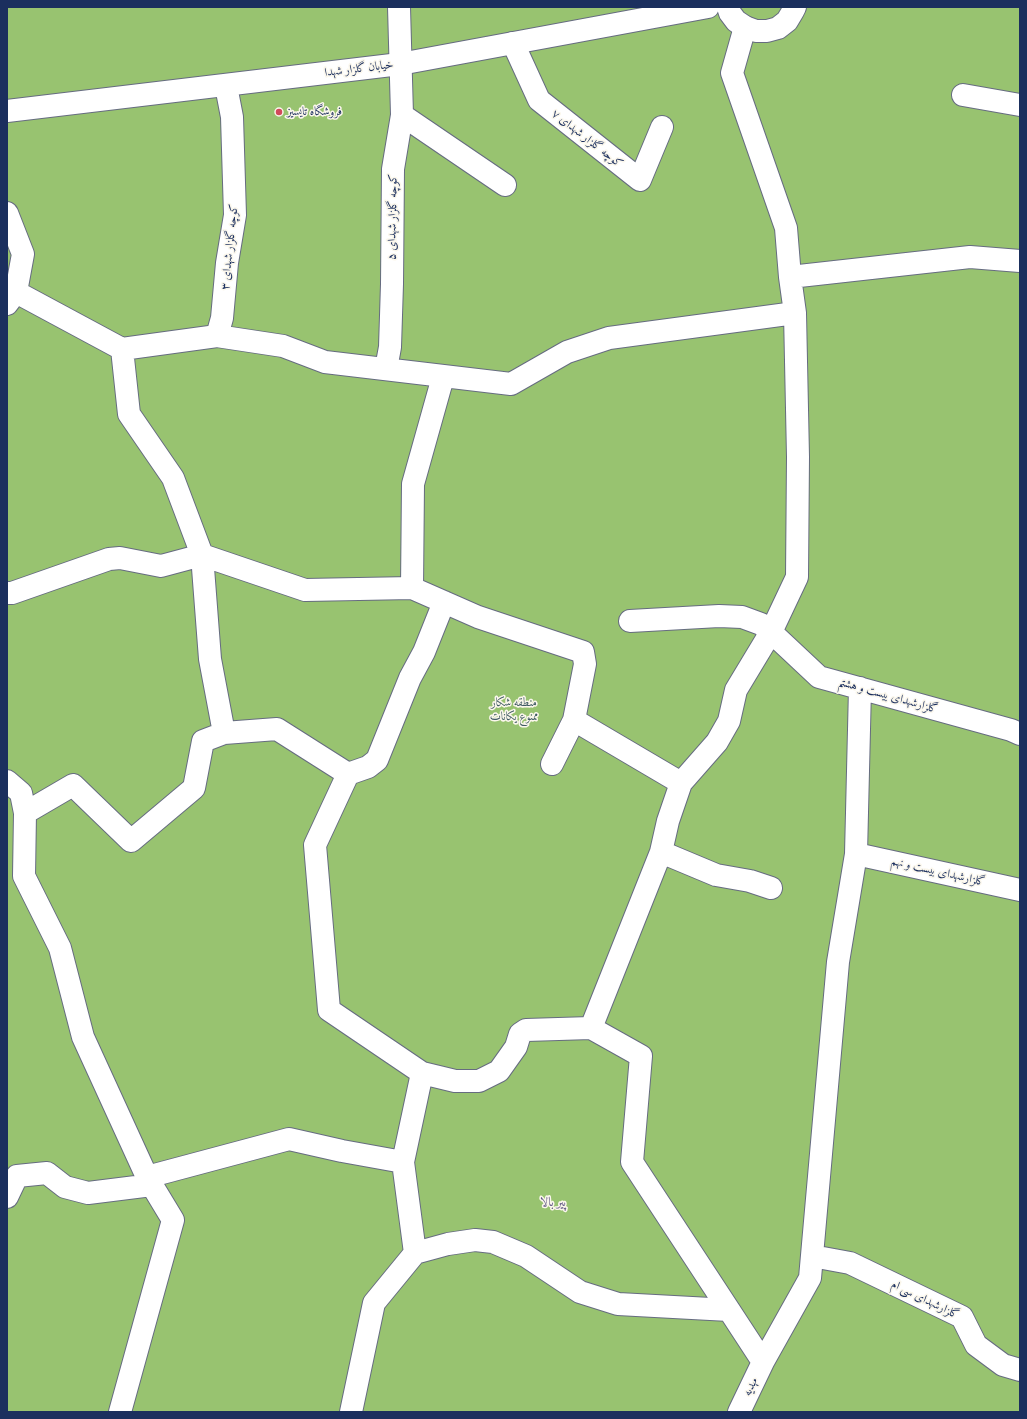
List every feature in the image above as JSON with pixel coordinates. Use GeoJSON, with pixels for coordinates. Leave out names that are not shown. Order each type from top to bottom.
{"type":"FeatureCollection","features":[{"type":"Feature","properties":{"kind":"street","name":"کوچه گلزار شهدای ۵"},"geometry":{"type":"LineString","coordinates":[[386,369],[390,347],[393,169],[402,115],[399,7]]}},
{"type":"Feature","properties":{"kind":"street","name":"خیابان گلزار شهدا"},"geometry":{"type":"LineString","coordinates":[[7,111],[400,64],[708,7]]}},
{"type":"Feature","properties":{"kind":"street"},"geometry":{"type":"LineString","coordinates":[[728,7],[730,13],[736,21],[745,27],[756,31],[767,31],[778,28],[787,21],[795,7]]}},
{"type":"Feature","properties":{"kind":"street"},"geometry":{"type":"LineString","coordinates":[[591,1028],[661,852],[668,821],[681,783],[717,742],[729,721],[736,690],[771,632],[797,577],[798,457],[795,313],[786,228],[732,73],[745,27]]}},
{"type":"Feature","properties":{"kind":"street","name":"کوچه گلزار شهدای ۷"},"geometry":{"type":"LineString","coordinates":[[513,43],[539,100],[640,180],[662,127]]}},
{"type":"Feature","properties":{"kind":"street","name":"کوچه گلزار شهدای ۳"},"geometry":{"type":"LineString","coordinates":[[217,336],[222,318],[227,263],[235,214],[232,117],[226,86]]}},
{"type":"Feature","properties":{"kind":"street"},"geometry":{"type":"LineString","coordinates":[[963,95],[1020,105]]}},
{"type":"Feature","properties":{"kind":"street"},"geometry":{"type":"LineString","coordinates":[[402,115],[504,185]]}},
{"type":"Feature","properties":{"kind":"street"},"geometry":{"type":"LineString","coordinates":[[7,213],[23,254],[11,298],[122,349],[217,336],[283,346],[325,362],[511,384],[567,352],[609,338],[795,313]]}},
{"type":"Feature","properties":{"kind":"street"},"geometry":{"type":"LineString","coordinates":[[790,277],[970,256],[1020,261]]}},
{"type":"Feature","properties":{"kind":"street"},"geometry":{"type":"LineString","coordinates":[[122,349],[129,414],[173,478],[202,554],[210,659],[224,733]]}},
{"type":"Feature","properties":{"kind":"street"},"geometry":{"type":"LineString","coordinates":[[412,588],[413,484],[443,377]]}},
{"type":"Feature","properties":{"kind":"street"},"geometry":{"type":"LineString","coordinates":[[7,593],[12,593],[109,559],[120,558],[161,566],[202,554],[305,590],[412,588],[478,617],[582,652],[585,664],[574,720],[552,764]]}},
{"type":"Feature","properties":{"kind":"street"},"geometry":{"type":"LineString","coordinates":[[444,602],[424,652],[410,678],[377,760],[368,767],[348,774],[315,845],[329,1010],[422,1073],[456,1080],[479,1081],[499,1071],[516,1047],[520,1034],[526,1030],[591,1028],[641,1056],[632,1162],[763,1362]]}},
{"type":"Feature","properties":{"kind":"street","name":"گلزارشهدای بیست و هشتم"},"geometry":{"type":"LineString","coordinates":[[630,622],[719,616],[742,617],[761,624],[819,677],[1011,730],[1020,734]]}},
{"type":"Feature","properties":{"kind":"street","name":"مهدیه"},"geometry":{"type":"LineString","coordinates":[[738,1412],[763,1362],[810,1278],[838,962],[856,854],[860,688]]}},
{"type":"Feature","properties":{"kind":"street"},"geometry":{"type":"LineString","coordinates":[[574,720],[681,783]]}},
{"type":"Feature","properties":{"kind":"street"},"geometry":{"type":"LineString","coordinates":[[25,813],[73,784],[131,841],[194,788],[203,741],[224,733],[277,729],[348,774]]}},
{"type":"Feature","properties":{"kind":"street"},"geometry":{"type":"LineString","coordinates":[[7,781],[21,793],[25,813],[24,876],[60,948],[84,1037],[149,1181],[173,1220],[120,1412]]}},
{"type":"Feature","properties":{"kind":"street"},"geometry":{"type":"LineString","coordinates":[[661,852],[716,875],[750,881],[771,888]]}},
{"type":"Feature","properties":{"kind":"street","name":"گلزارشهدای بیست و نهم"},"geometry":{"type":"LineString","coordinates":[[856,854],[1020,890]]}},
{"type":"Feature","properties":{"kind":"street"},"geometry":{"type":"LineString","coordinates":[[416,1253],[403,1162],[422,1073]]}},
{"type":"Feature","properties":{"kind":"street"},"geometry":{"type":"LineString","coordinates":[[9,1187],[17,1176],[47,1173],[65,1187],[88,1193],[149,1181],[289,1139],[342,1151],[403,1162]]}},
{"type":"Feature","properties":{"kind":"street"},"geometry":{"type":"LineString","coordinates":[[351,1412],[374,1303],[416,1253],[448,1244],[475,1240],[493,1242],[526,1256],[580,1292],[618,1304],[729,1310]]}},
{"type":"Feature","properties":{"kind":"street","name":"گلزارشهدای سی ام"},"geometry":{"type":"LineString","coordinates":[[812,1256],[850,1263],[962,1317],[976,1345],[1003,1365],[1020,1370]]}},
{"type":"Feature","properties":{"kind":"green space","name":"منطقه شکار ممنوع یکانات"},"geometry":{"type":"Polygon","coordinates":[[[7,7],[1020,7],[1020,1412],[7,1412],[7,7]]]}},
{"type":"Feature","properties":{"kind":"place","name":"فروشگاه تایسیز"},"geometry":{"type":"Point","coordinates":[279,112]}},
{"type":"Feature","properties":{"kind":"district","name":"پیر بالا"},"geometry":{"type":"Point","coordinates":[553,1203]}}]}
